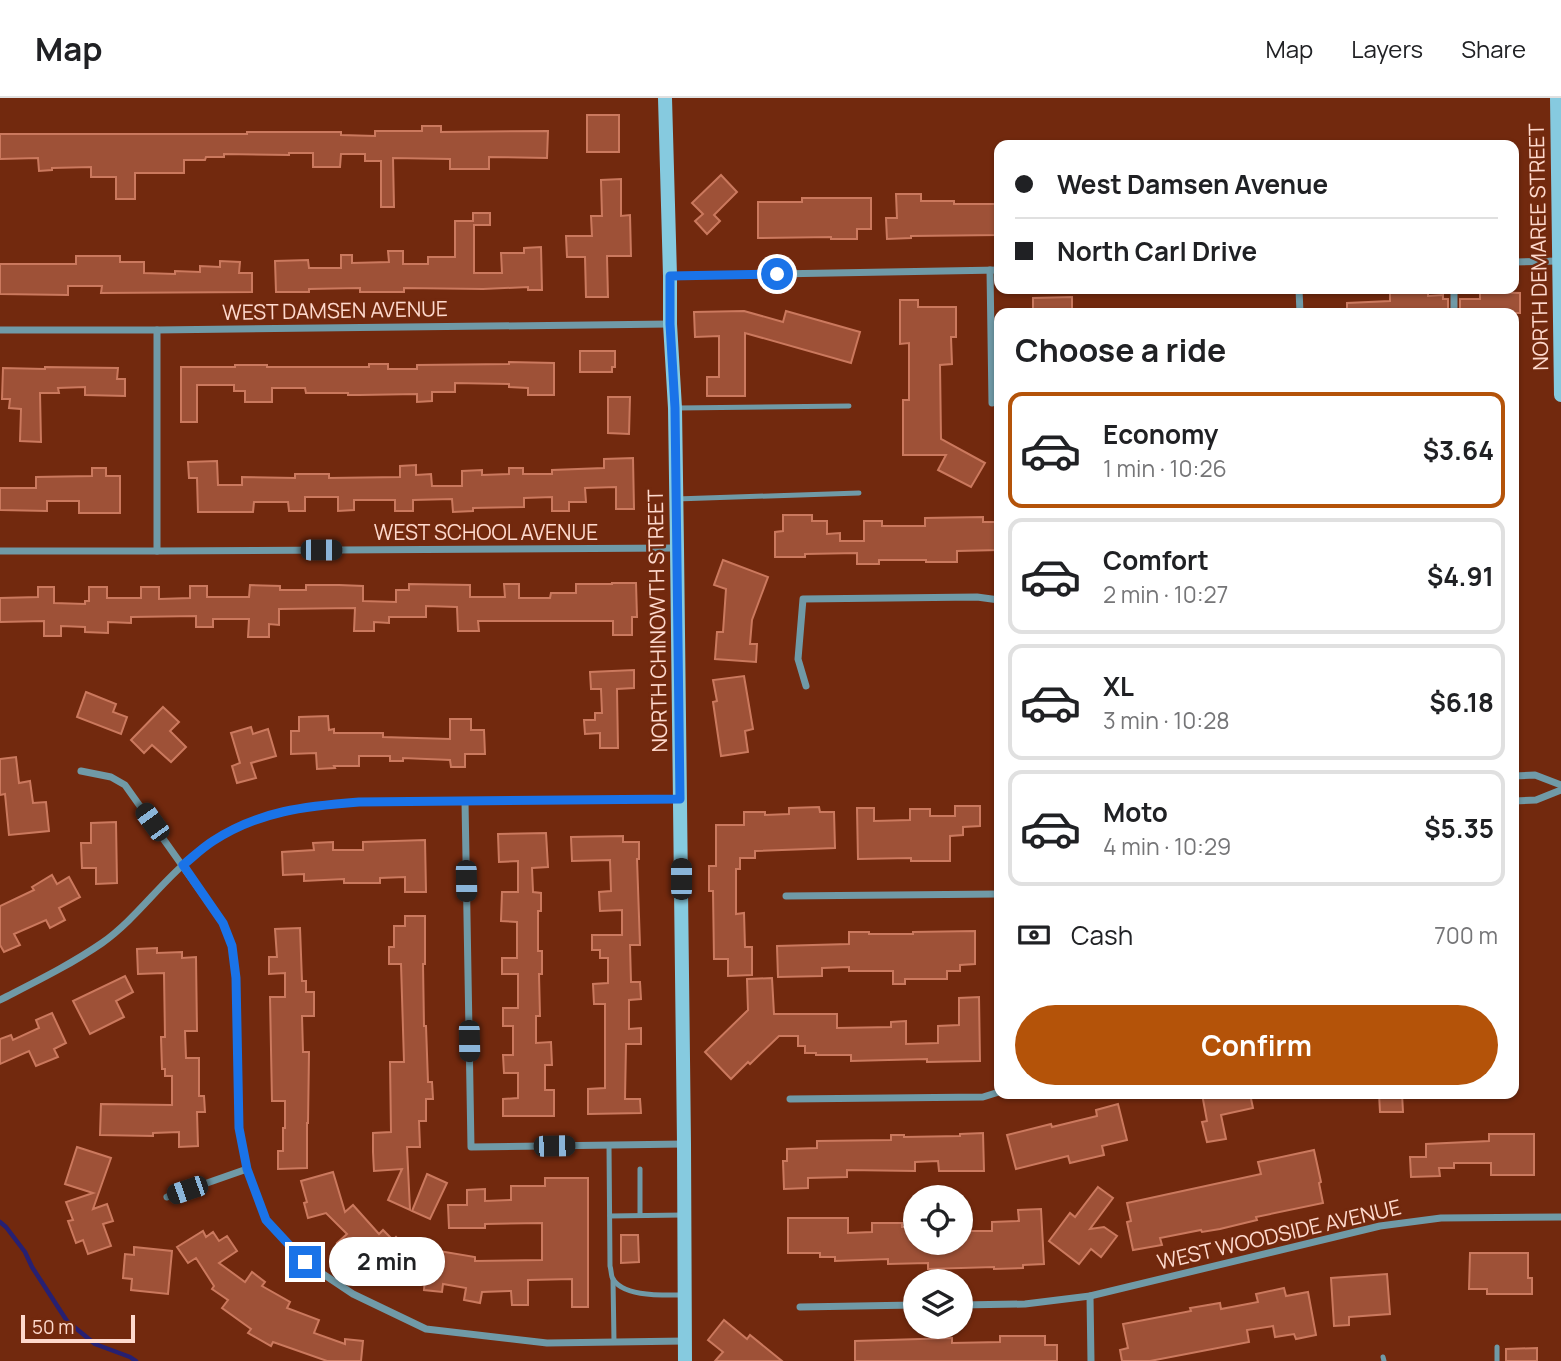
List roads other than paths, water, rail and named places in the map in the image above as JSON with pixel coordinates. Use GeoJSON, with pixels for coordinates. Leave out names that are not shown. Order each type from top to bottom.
{"type":"FeatureCollection","features":[{"type":"Feature","properties":{"kind":"street","name":"NORTH CHINOWTH STREET"},"geometry":{"type":"LineString","coordinates":[[665,98],[670,324],[675,408],[685,1361]]}},
{"type":"Feature","properties":{"kind":"street","name":"NORTH DEMAREE STREET"},"geometry":{"type":"LineString","coordinates":[[1557,98],[1561,394]]}},
{"type":"Feature","properties":{"kind":"street"},"geometry":{"type":"LineString","coordinates":[[1519,261],[1558,261]]}},
{"type":"Feature","properties":{"kind":"street"},"geometry":{"type":"LineString","coordinates":[[990,270],[992,403]]}},
{"type":"Feature","properties":{"kind":"street"},"geometry":{"type":"LineString","coordinates":[[670,276],[994,270]]}},
{"type":"Feature","properties":{"kind":"street","name":"WEST DAMSEN AVENUE"},"geometry":{"type":"LineString","coordinates":[[0,330],[670,324]]}},
{"type":"Feature","properties":{"kind":"street"},"geometry":{"type":"LineString","coordinates":[[157,330],[157,551]]}},
{"type":"Feature","properties":{"kind":"street","name":"WEST SCHOOL AVENUE"},"geometry":{"type":"LineString","coordinates":[[0,551],[677,548]]}},
{"type":"Feature","properties":{"kind":"street"},"geometry":{"type":"LineString","coordinates":[[806,686],[798,659],[803,599],[977,597],[994,599]]}},
{"type":"Feature","properties":{"kind":"street"},"geometry":{"type":"LineString","coordinates":[[81,771],[111,777],[125,785],[223,923],[232,946],[236,978],[239,1128],[247,1169],[266,1220],[305,1262],[353,1294],[426,1329],[547,1343],[685,1341]]}},
{"type":"Feature","properties":{"kind":"street"},"geometry":{"type":"LineString","coordinates":[[1519,776],[1535,775],[1561,787]]}},
{"type":"Feature","properties":{"kind":"street"},"geometry":{"type":"LineString","coordinates":[[1519,800],[1536,800],[1561,787]]}},
{"type":"Feature","properties":{"kind":"street"},"geometry":{"type":"LineString","coordinates":[[0,1000],[58,971],[104,942],[136,914],[183,865],[212,842],[244,824],[279,812],[316,805],[359,802],[680,799]]}},
{"type":"Feature","properties":{"kind":"street"},"geometry":{"type":"LineString","coordinates":[[465,801],[471,1147],[684,1144]]}},
{"type":"Feature","properties":{"kind":"street"},"geometry":{"type":"LineString","coordinates":[[786,896],[994,894]]}},
{"type":"Feature","properties":{"kind":"street"},"geometry":{"type":"LineString","coordinates":[[790,1099],[983,1097],[994,1094]]}},
{"type":"Feature","properties":{"kind":"street"},"geometry":{"type":"LineString","coordinates":[[167,1197],[247,1169]]}},
{"type":"Feature","properties":{"kind":"street","name":"WEST WOODSIDE AVENUE"},"geometry":{"type":"LineString","coordinates":[[973,1305],[1025,1304],[1090,1296],[1380,1226],[1441,1218],[1561,1217]]}},
{"type":"Feature","properties":{"kind":"street"},"geometry":{"type":"LineString","coordinates":[[1090,1296],[1091,1361]]}},
{"type":"Feature","properties":{"kind":"street"},"geometry":{"type":"LineString","coordinates":[[800,1307],[903,1306]]}},
{"type":"Feature","properties":{"kind":"lane"},"geometry":{"type":"LineString","coordinates":[[675,408],[849,406]]}},
{"type":"Feature","properties":{"kind":"lane"},"geometry":{"type":"LineString","coordinates":[[676,499],[859,493]]}},
{"type":"Feature","properties":{"kind":"lane"},"geometry":{"type":"LineString","coordinates":[[609,1145],[614,1342]]}},
{"type":"Feature","properties":{"kind":"lane"},"geometry":{"type":"LineString","coordinates":[[640,1169],[640,1215]]}},
{"type":"Feature","properties":{"kind":"lane"},"geometry":{"type":"LineString","coordinates":[[610,1216],[685,1215]]}},
{"type":"Feature","properties":{"kind":"lane"},"geometry":{"type":"LineString","coordinates":[[613,1279],[622,1288],[632,1292],[685,1295]]}},
{"type":"Feature","properties":{"kind":"lane"},"geometry":{"type":"LineString","coordinates":[[1497,1347],[1497,1361]]}},
{"type":"Feature","properties":{"kind":"waterway"},"geometry":{"type":"LineString","coordinates":[[0,1222],[25,1252],[67,1321],[95,1344],[136,1361]]}}]}
